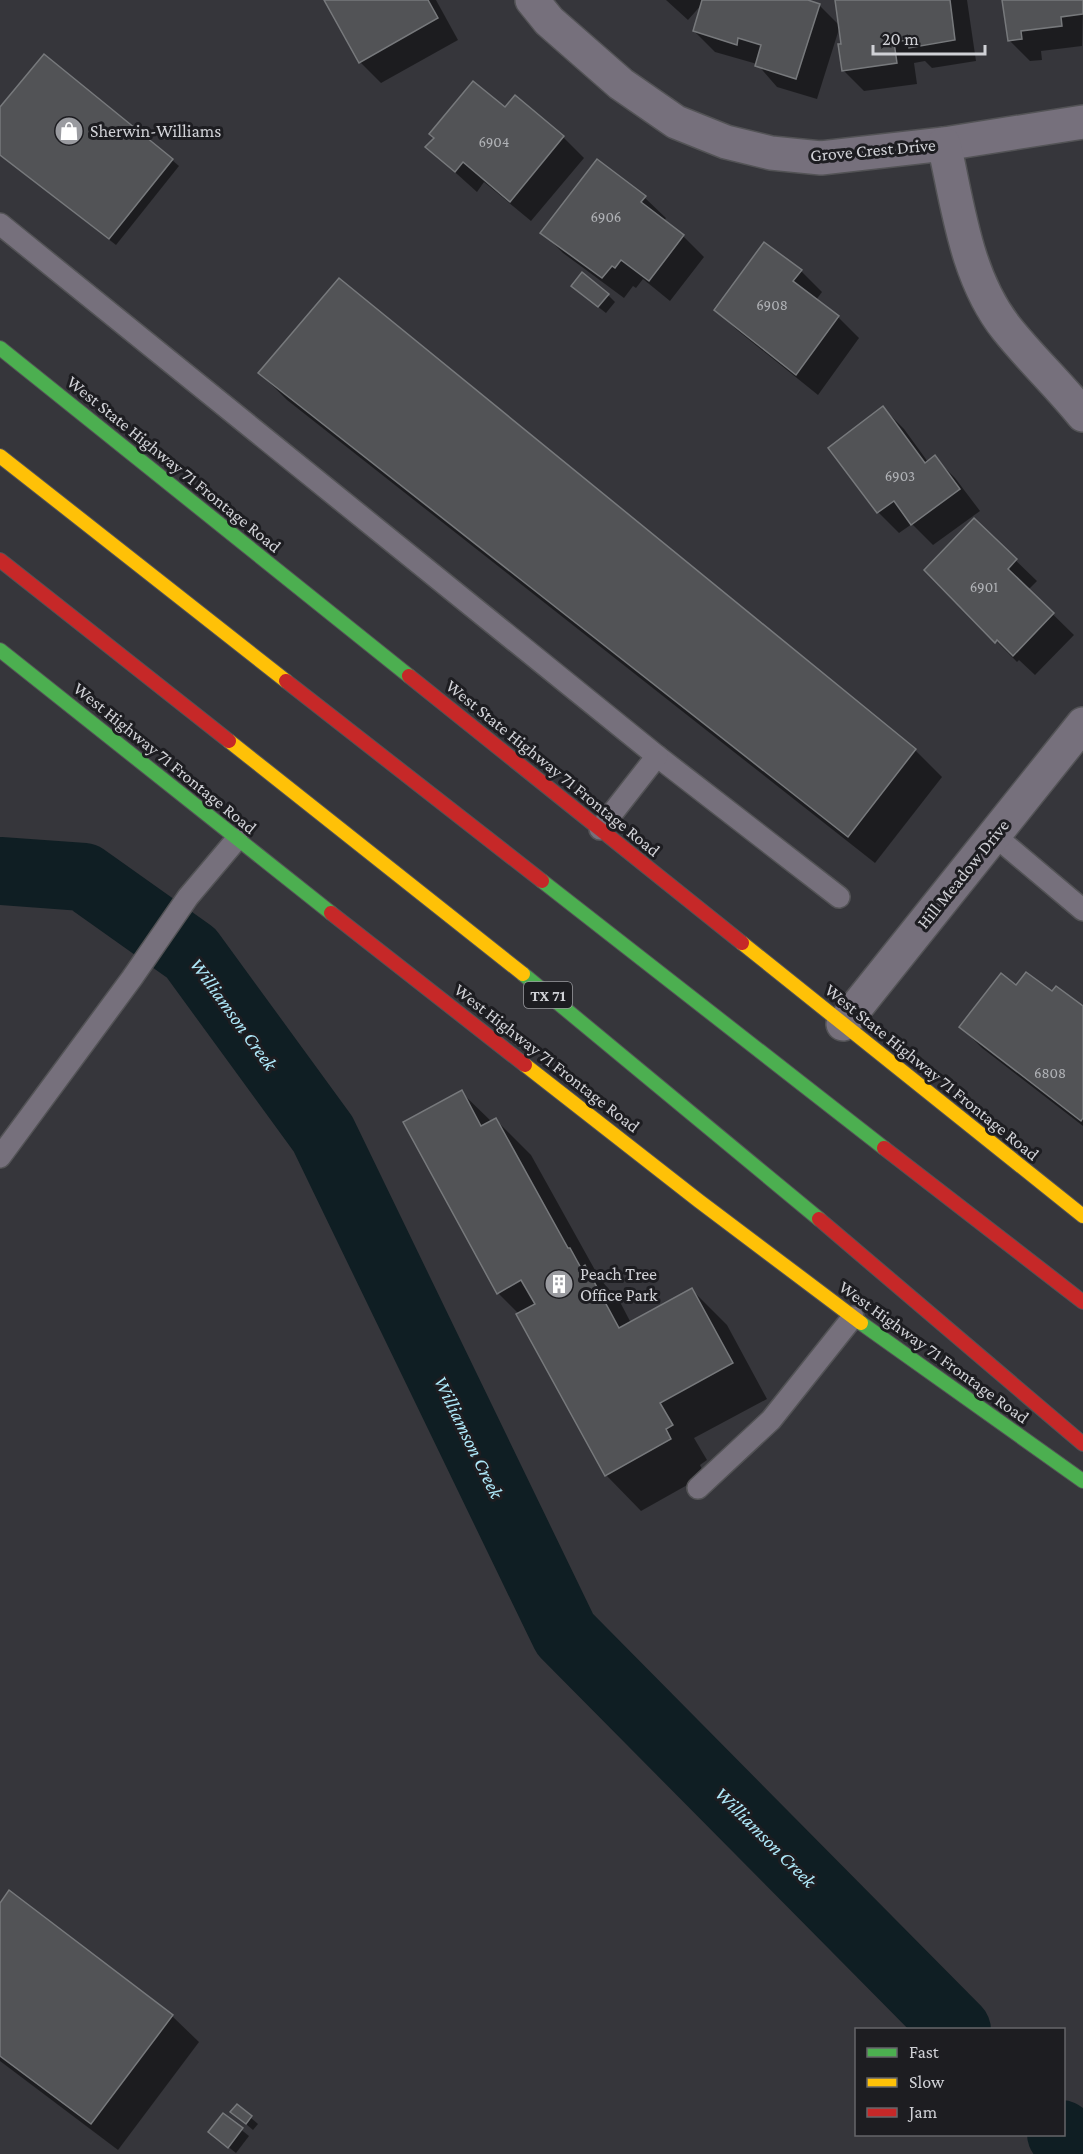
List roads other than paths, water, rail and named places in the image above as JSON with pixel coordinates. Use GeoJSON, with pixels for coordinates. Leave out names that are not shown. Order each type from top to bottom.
{"type":"FeatureCollection","features":[{"type":"Feature","properties":{"kind":"main road","name":"West State Highway 71 Frontage Road"},"geometry":{"type":"LineString","coordinates":[[0,348],[1083,1215]]}},
{"type":"Feature","properties":{"kind":"main road"},"geometry":{"type":"LineString","coordinates":[[0,456],[690,998],[1083,1302]]}},
{"type":"Feature","properties":{"kind":"main road","name":"TX 71"},"geometry":{"type":"LineString","coordinates":[[0,560],[501,956],[902,1288],[1083,1444]]}},
{"type":"Feature","properties":{"kind":"main road","name":"West Highway 71 Frontage Road"},"geometry":{"type":"LineString","coordinates":[[0,650],[699,1201],[854,1317],[1083,1481]]}},
{"type":"Feature","properties":{"kind":"street","name":"Grove Crest Drive"},"geometry":{"type":"LineString","coordinates":[[532,0],[549,21],[621,84],[676,122],[726,142],[771,153],[820,158],[944,144],[1083,122]]}},
{"type":"Feature","properties":{"kind":"street"},"geometry":{"type":"LineString","coordinates":[[944,144],[966,244],[984,292],[1006,328],[1083,416]]}},
{"type":"Feature","properties":{"kind":"street","name":"Hill Meadow Drive"},"geometry":{"type":"LineString","coordinates":[[843,1024],[1083,724]]}},
{"type":"Feature","properties":{"kind":"lane"},"geometry":{"type":"LineString","coordinates":[[0,224],[657,756],[839,897]]}},
{"type":"Feature","properties":{"kind":"lane"},"geometry":{"type":"LineString","coordinates":[[600,829],[657,756]]}},
{"type":"Feature","properties":{"kind":"lane"},"geometry":{"type":"LineString","coordinates":[[994,835],[1083,910]]}},
{"type":"Feature","properties":{"kind":"lane"},"geometry":{"type":"LineString","coordinates":[[0,1157],[132,978],[188,897],[237,839]]}},
{"type":"Feature","properties":{"kind":"lane"},"geometry":{"type":"LineString","coordinates":[[698,1488],[771,1420],[854,1317]]}},
{"type":"Feature","properties":{"kind":"waterway","name":"Williamson Creek"},"geometry":{"type":"LineString","coordinates":[[0,871],[84,877],[191,953],[323,1134],[565,1634],[955,2028]]}},
{"type":"Feature","properties":{"kind":"waterway","name":"Williamson Creek"},"geometry":{"type":"LineString","coordinates":[[1063,2136],[1080,2154]]}},
{"type":"Feature","properties":{"kind":"place","name":"Sherwin-Williams"},"geometry":{"type":"Point","coordinates":[69,131]}},
{"type":"Feature","properties":{"kind":"place","name":"Peach Tree Office Park"},"geometry":{"type":"Point","coordinates":[559,1284]}}]}
